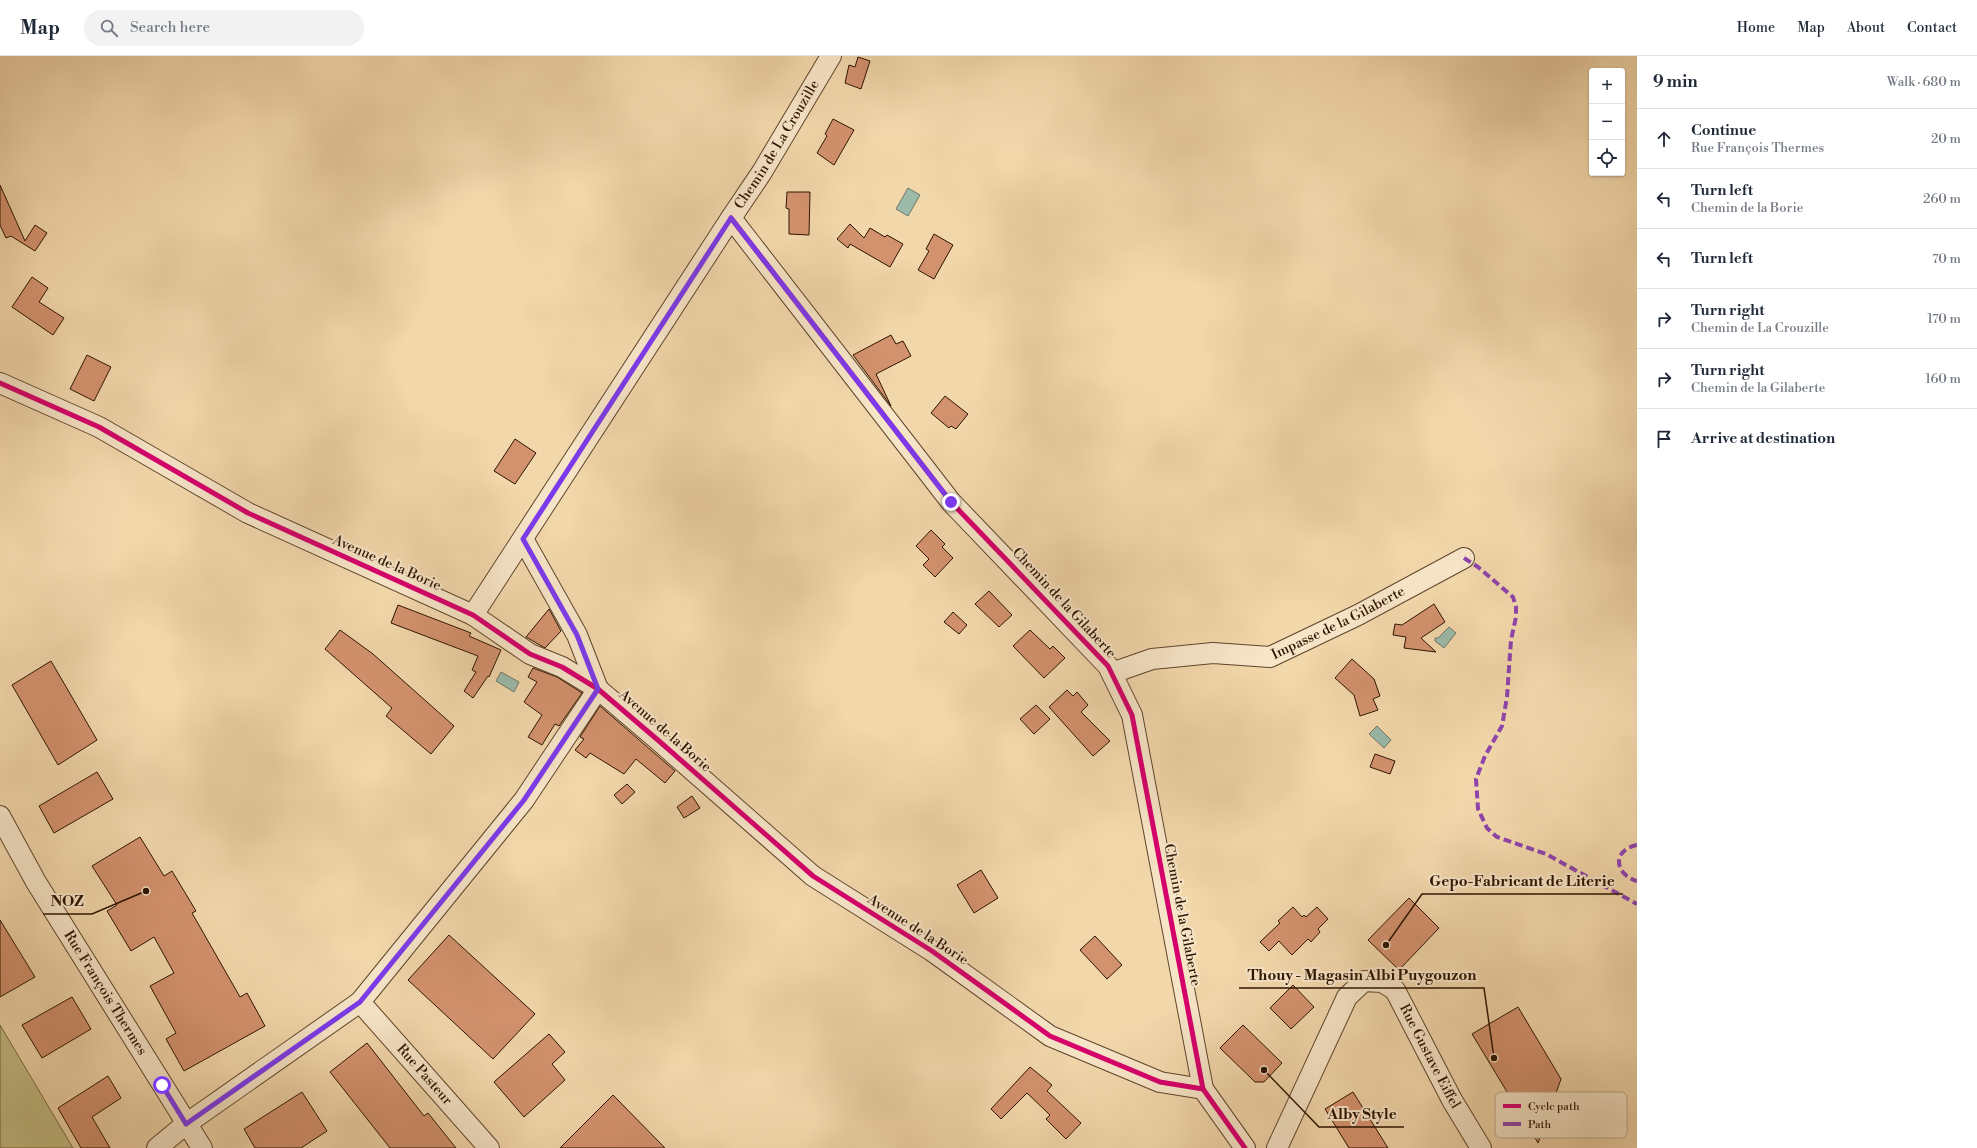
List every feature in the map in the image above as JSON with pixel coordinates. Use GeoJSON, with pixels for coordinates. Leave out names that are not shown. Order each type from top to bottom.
{"type":"FeatureCollection","features":[{"type":"Feature","properties":{"kind":"street","name":"Chemin de La Crouzille"},"geometry":{"type":"LineString","coordinates":[[473,615],[762,172],[831,56]]}},
{"type":"Feature","properties":{"kind":"street","name":"Chemin de la Gilaberte"},"geometry":{"type":"LineString","coordinates":[[731,218],[951,502],[1108,666],[1112,673],[1132,715],[1203,1089]]}},
{"type":"Feature","properties":{"kind":"street","name":"Avenue de la Borie"},"geometry":{"type":"LineString","coordinates":[[0,383],[99,426],[248,513],[473,615],[530,654],[562,667],[598,689],[813,876],[932,951],[1050,1036],[1160,1082],[1203,1089]]}},
{"type":"Feature","properties":{"kind":"street"},"geometry":{"type":"LineString","coordinates":[[157,1148],[186,1124],[360,1002],[524,800],[598,689],[577,635],[523,539]]}},
{"type":"Feature","properties":{"kind":"street","name":"Impasse de la Gilaberte"},"geometry":{"type":"LineString","coordinates":[[1112,673],[1152,658],[1213,653],[1270,657],[1358,615],[1464,558]]}},
{"type":"Feature","properties":{"kind":"street","name":"Rue François Thermes"},"geometry":{"type":"LineString","coordinates":[[0,816],[36,882],[202,1148]]}},
{"type":"Feature","properties":{"kind":"street","name":"Rue Gustave Eiffel"},"geometry":{"type":"LineString","coordinates":[[1277,1148],[1347,997],[1364,981],[1382,982],[1395,990],[1452,1100],[1481,1148]]}},
{"type":"Feature","properties":{"kind":"street","name":"Rue Pasteur"},"geometry":{"type":"LineString","coordinates":[[360,1002],[489,1148]]}},
{"type":"Feature","properties":{"kind":"street"},"geometry":{"type":"LineString","coordinates":[[1203,1089],[1245,1148]]}},
{"type":"Feature","properties":{"kind":"shaded area"},"geometry":{"type":"Polygon","coordinates":[[[908,188],[920,195],[908,216],[896,209],[908,188]]]}},
{"type":"Feature","properties":{"kind":"shaded area"},"geometry":{"type":"Polygon","coordinates":[[[1449,627],[1456,633],[1444,648],[1435,641],[1435,638],[1438,638],[1449,627]]]}},
{"type":"Feature","properties":{"kind":"shaded area"},"geometry":{"type":"Polygon","coordinates":[[[501,672],[519,682],[514,692],[496,681],[501,672]]]}},
{"type":"Feature","properties":{"kind":"shaded area"},"geometry":{"type":"Polygon","coordinates":[[[1377,726],[1391,740],[1384,748],[1369,734],[1377,726]]]}},
{"type":"Feature","properties":{"kind":"shaded area"},"geometry":{"type":"Polygon","coordinates":[[[0,1025],[73,1148],[0,1148],[0,1025]]]}},
{"type":"Feature","properties":{"kind":"building"},"geometry":{"type":"Polygon","coordinates":[[[858,57],[870,61],[861,89],[845,83],[849,65],[855,67],[858,57]]]}},
{"type":"Feature","properties":{"kind":"building"},"geometry":{"type":"Polygon","coordinates":[[[833,119],[854,130],[834,165],[817,153],[827,136],[825,134],[833,119]]]}},
{"type":"Feature","properties":{"kind":"building"},"geometry":{"type":"Polygon","coordinates":[[[0,185],[25,241],[35,225],[47,233],[35,251],[11,236],[6,238],[0,225],[0,185]]]}},
{"type":"Feature","properties":{"kind":"building"},"geometry":{"type":"Polygon","coordinates":[[[787,192],[810,192],[809,235],[789,234],[789,209],[786,208],[787,192]]]}},
{"type":"Feature","properties":{"kind":"building"},"geometry":{"type":"Polygon","coordinates":[[[850,224],[864,238],[870,228],[885,237],[887,235],[903,244],[890,267],[850,244],[848,248],[837,239],[850,224]]]}},
{"type":"Feature","properties":{"kind":"building"},"geometry":{"type":"Polygon","coordinates":[[[934,234],[953,245],[934,279],[918,270],[929,251],[926,249],[934,234]]]}},
{"type":"Feature","properties":{"kind":"building"},"geometry":{"type":"Polygon","coordinates":[[[32,277],[48,288],[39,302],[64,318],[53,335],[12,307],[32,277]]]}},
{"type":"Feature","properties":{"kind":"building"},"geometry":{"type":"Polygon","coordinates":[[[891,335],[896,344],[903,341],[911,356],[876,374],[891,406],[853,355],[891,335]]]}},
{"type":"Feature","properties":{"kind":"building"},"geometry":{"type":"Polygon","coordinates":[[[87,355],[111,367],[94,401],[70,389],[87,355]]]}},
{"type":"Feature","properties":{"kind":"building"},"geometry":{"type":"Polygon","coordinates":[[[945,396],[968,414],[956,429],[951,426],[949,428],[931,413],[945,396]]]}},
{"type":"Feature","properties":{"kind":"building"},"geometry":{"type":"Polygon","coordinates":[[[515,439],[536,453],[515,484],[494,471],[515,439]]]}},
{"type":"Feature","properties":{"kind":"building"},"geometry":{"type":"Polygon","coordinates":[[[931,530],[945,544],[942,547],[953,558],[935,577],[923,565],[929,559],[916,546],[931,530]]]}},
{"type":"Feature","properties":{"kind":"building"},"geometry":{"type":"Polygon","coordinates":[[[989,591],[1012,615],[999,627],[975,604],[989,591]]]}},
{"type":"Feature","properties":{"kind":"building"},"geometry":{"type":"Polygon","coordinates":[[[1434,604],[1445,622],[1421,638],[1436,652],[1404,648],[1406,637],[1393,635],[1395,624],[1402,625],[1434,604]]]}},
{"type":"Feature","properties":{"kind":"building"},"geometry":{"type":"Polygon","coordinates":[[[398,605],[471,633],[469,636],[501,650],[489,677],[488,676],[473,698],[464,691],[476,672],[472,670],[478,656],[391,623],[398,605]]]}},
{"type":"Feature","properties":{"kind":"building"},"geometry":{"type":"Polygon","coordinates":[[[549,609],[561,631],[545,648],[526,637],[549,609]]]}},
{"type":"Feature","properties":{"kind":"building"},"geometry":{"type":"Polygon","coordinates":[[[953,612],[967,625],[959,634],[944,622],[953,612]]]}},
{"type":"Feature","properties":{"kind":"building"},"geometry":{"type":"Polygon","coordinates":[[[340,630],[373,654],[454,726],[431,754],[386,716],[392,708],[325,649],[340,630]]]}},
{"type":"Feature","properties":{"kind":"building"},"geometry":{"type":"Polygon","coordinates":[[[1030,630],[1050,649],[1053,646],[1065,658],[1044,678],[1013,646],[1030,630]]]}},
{"type":"Feature","properties":{"kind":"building"},"geometry":{"type":"Polygon","coordinates":[[[1352,659],[1374,679],[1380,696],[1373,699],[1378,710],[1360,716],[1354,695],[1335,678],[1352,659]]]}},
{"type":"Feature","properties":{"kind":"building"},"geometry":{"type":"Polygon","coordinates":[[[51,661],[97,740],[58,765],[12,685],[51,661]]]}},
{"type":"Feature","properties":{"kind":"building"},"geometry":{"type":"Polygon","coordinates":[[[533,668],[557,677],[582,693],[559,726],[555,724],[542,745],[528,737],[542,715],[524,702],[537,682],[528,677],[533,668]]]}},
{"type":"Feature","properties":{"kind":"building"},"geometry":{"type":"Polygon","coordinates":[[[1067,690],[1073,696],[1077,692],[1088,705],[1081,712],[1110,741],[1093,756],[1049,707],[1067,690]]]}},
{"type":"Feature","properties":{"kind":"building"},"geometry":{"type":"Polygon","coordinates":[[[1036,705],[1050,719],[1034,734],[1020,719],[1036,705]]]}},
{"type":"Feature","properties":{"kind":"building"},"geometry":{"type":"Polygon","coordinates":[[[600,706],[675,771],[665,783],[636,759],[624,774],[590,753],[586,758],[575,750],[584,739],[580,737],[600,706]]]}},
{"type":"Feature","properties":{"kind":"building"},"geometry":{"type":"Polygon","coordinates":[[[1375,754],[1395,761],[1390,774],[1370,767],[1375,754]]]}},
{"type":"Feature","properties":{"kind":"building"},"geometry":{"type":"Polygon","coordinates":[[[97,772],[113,799],[54,833],[39,806],[97,772]]]}},
{"type":"Feature","properties":{"kind":"building"},"geometry":{"type":"Polygon","coordinates":[[[627,784],[635,792],[622,804],[614,795],[627,784]]]}},
{"type":"Feature","properties":{"kind":"building"},"geometry":{"type":"Polygon","coordinates":[[[692,796],[700,808],[684,818],[677,807],[692,796]]]}},
{"type":"Feature","properties":{"kind":"building"},"geometry":{"type":"Polygon","coordinates":[[[140,837],[164,876],[172,871],[196,911],[192,913],[240,997],[247,993],[265,1026],[184,1071],[166,1039],[176,1033],[150,986],[174,973],[154,937],[131,951],[107,911],[117,905],[92,866],[140,837]]]}},
{"type":"Feature","properties":{"kind":"building"},"geometry":{"type":"Polygon","coordinates":[[[981,870],[998,898],[974,913],[957,885],[981,870]]]}},
{"type":"Feature","properties":{"kind":"building"},"geometry":{"type":"Polygon","coordinates":[[[1409,898],[1439,928],[1399,970],[1368,940],[1409,898]]]}},
{"type":"Feature","properties":{"kind":"building"},"geometry":{"type":"Polygon","coordinates":[[[1293,907],[1302,917],[1304,915],[1306,917],[1317,907],[1328,919],[1318,929],[1320,932],[1311,942],[1308,939],[1292,955],[1279,941],[1269,951],[1260,942],[1280,923],[1278,921],[1293,907]]]}},
{"type":"Feature","properties":{"kind":"building"},"geometry":{"type":"Polygon","coordinates":[[[0,920],[35,977],[0,997],[0,920]]]}},
{"type":"Feature","properties":{"kind":"building"},"geometry":{"type":"Polygon","coordinates":[[[449,935],[535,1014],[493,1059],[408,980],[449,935]]]}},
{"type":"Feature","properties":{"kind":"building"},"geometry":{"type":"Polygon","coordinates":[[[1095,936],[1122,965],[1107,979],[1080,950],[1095,936]]]}},
{"type":"Feature","properties":{"kind":"building"},"geometry":{"type":"Polygon","coordinates":[[[1293,985],[1314,1007],[1291,1029],[1270,1008],[1293,985]]]}},
{"type":"Feature","properties":{"kind":"building"},"geometry":{"type":"Polygon","coordinates":[[[72,997],[91,1029],[42,1058],[22,1025],[72,997]]]}},
{"type":"Feature","properties":{"kind":"building"},"geometry":{"type":"Polygon","coordinates":[[[1518,1007],[1561,1079],[1556,1092],[1507,1092],[1472,1034],[1518,1007]]]}},
{"type":"Feature","properties":{"kind":"building"},"geometry":{"type":"Polygon","coordinates":[[[1243,1025],[1282,1063],[1264,1082],[1255,1082],[1220,1048],[1243,1025]]]}},
{"type":"Feature","properties":{"kind":"building"},"geometry":{"type":"Polygon","coordinates":[[[549,1034],[565,1052],[552,1064],[565,1080],[524,1117],[494,1082],[549,1034]]]}},
{"type":"Feature","properties":{"kind":"building"},"geometry":{"type":"Polygon","coordinates":[[[367,1043],[424,1116],[428,1113],[456,1148],[390,1148],[330,1072],[367,1043]]]}},
{"type":"Feature","properties":{"kind":"building"},"geometry":{"type":"Polygon","coordinates":[[[1030,1067],[1052,1085],[1047,1091],[1081,1123],[1066,1139],[1046,1119],[1050,1115],[1027,1093],[1001,1119],[991,1109],[1030,1067]]]}},
{"type":"Feature","properties":{"kind":"building"},"geometry":{"type":"Polygon","coordinates":[[[108,1076],[121,1098],[92,1117],[110,1148],[81,1148],[58,1108],[108,1076]]]}},
{"type":"Feature","properties":{"kind":"building"},"geometry":{"type":"Polygon","coordinates":[[[302,1092],[327,1131],[301,1148],[255,1148],[244,1129],[302,1092]]]}},
{"type":"Feature","properties":{"kind":"building"},"geometry":{"type":"Polygon","coordinates":[[[1353,1092],[1388,1148],[1349,1148],[1325,1109],[1353,1092]]]}},
{"type":"Feature","properties":{"kind":"building"},"geometry":{"type":"Polygon","coordinates":[[[613,1095],[665,1148],[560,1148],[613,1095]]]}},
{"type":"Feature","properties":{"kind":"building"},"geometry":{"type":"Polygon","coordinates":[[[1535,1138],[1540,1138],[1538,1143],[1535,1138]]]}},
{"type":"Feature","properties":{"kind":"marked path"},"geometry":{"type":"LineString","coordinates":[[1464,558],[1478,567],[1513,597],[1516,607],[1516,617],[1511,640],[1507,697],[1502,726],[1485,756],[1476,779],[1478,809],[1487,828],[1497,837],[1546,854],[1637,904]]}},
{"type":"Feature","properties":{"kind":"marked path"},"geometry":{"type":"LineString","coordinates":[[1637,845],[1623,852],[1619,862],[1620,868],[1624,873],[1629,878],[1637,881]]}},
{"type":"Feature","properties":{"kind":"cycle path"},"geometry":{"type":"LineString","coordinates":[[731,218],[951,502],[1108,666],[1132,715],[1203,1089],[1245,1148]]}},
{"type":"Feature","properties":{"kind":"cycle path"},"geometry":{"type":"LineString","coordinates":[[0,383],[99,427],[248,513],[473,615],[530,654],[562,667],[598,689],[813,876],[932,951],[1050,1036],[1160,1082],[1203,1089]]}},
{"type":"Feature","properties":{"kind":"place","name":"NOZ"},"geometry":{"type":"Point","coordinates":[146,891]}},
{"type":"Feature","properties":{"kind":"place","name":"Gepo-Fabricant de Literie"},"geometry":{"type":"Point","coordinates":[1386,945]}},
{"type":"Feature","properties":{"kind":"place","name":"Thouy - Magasin Albi Puygouzon"},"geometry":{"type":"Point","coordinates":[1494,1058]}},
{"type":"Feature","properties":{"kind":"place","name":"Alby Style"},"geometry":{"type":"Point","coordinates":[1264,1070]}},
{"type":"Feature","properties":{"kind":"route"},"geometry":{"type":"LineString","coordinates":[[162,1085],[186,1124],[360,1002],[524,800],[598,689],[577,635],[523,539],[731,218],[951,502]]}}]}
